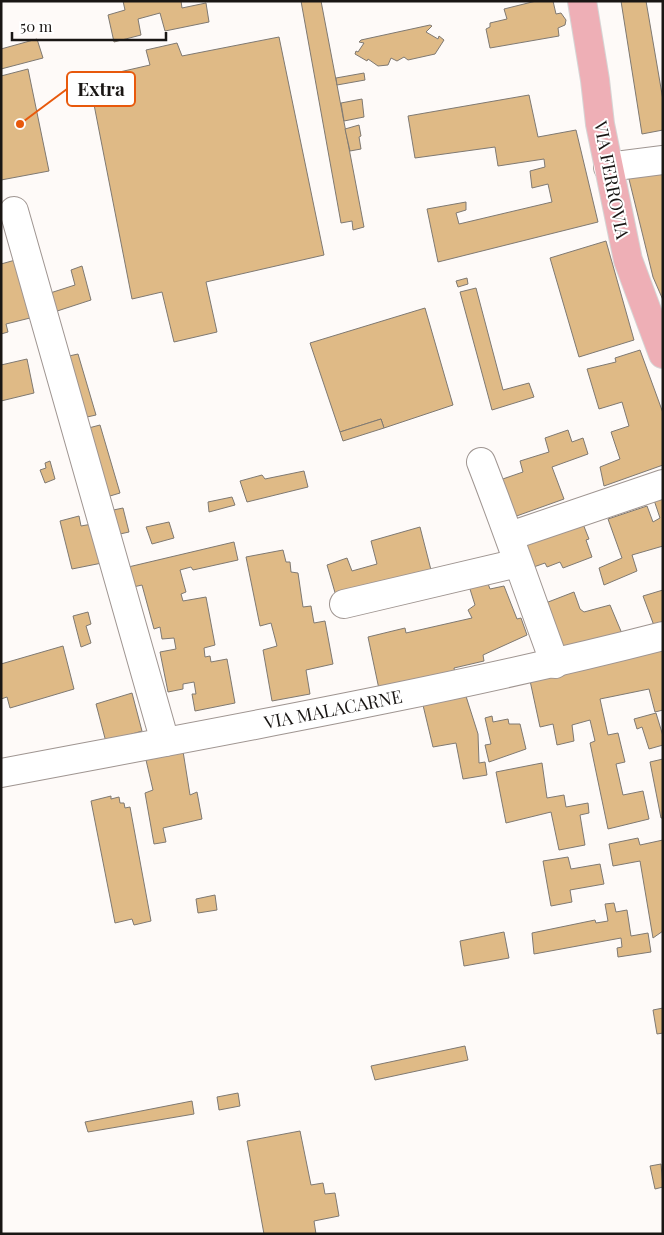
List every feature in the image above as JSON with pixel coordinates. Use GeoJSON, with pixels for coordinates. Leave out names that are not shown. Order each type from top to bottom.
{"type":"FeatureCollection","features":[{"type":"Feature","properties":{"kind":"main road","name":"VIA FERROVIA"},"geometry":{"type":"LineString","coordinates":[[582,1],[600,124],[628,260],[663,354]]}},
{"type":"Feature","properties":{"kind":"street"},"geometry":{"type":"LineString","coordinates":[[608,167],[663,160]]}},
{"type":"Feature","properties":{"kind":"street"},"geometry":{"type":"LineString","coordinates":[[14,211],[165,742]]}},
{"type":"Feature","properties":{"kind":"street"},"geometry":{"type":"LineString","coordinates":[[481,462],[510,536],[555,664]]}},
{"type":"Feature","properties":{"kind":"street"},"geometry":{"type":"LineString","coordinates":[[510,536],[663,484]]}},
{"type":"Feature","properties":{"kind":"street"},"geometry":{"type":"LineString","coordinates":[[344,604],[518,563]]}},
{"type":"Feature","properties":{"kind":"street","name":"VIA MALACARNE"},"geometry":{"type":"LineString","coordinates":[[1,773],[555,664],[663,636]]}},
{"type":"Feature","properties":{"kind":"building"},"geometry":{"type":"Polygon","coordinates":[[[123,1],[181,1],[182,8],[206,3],[209,22],[165,31],[160,13],[138,19],[141,35],[114,42],[108,15],[125,10],[123,1]]]}},
{"type":"Feature","properties":{"kind":"building"},"geometry":{"type":"Polygon","coordinates":[[[301,1],[321,1],[364,227],[353,230],[352,221],[341,223],[301,1]]]}},
{"type":"Feature","properties":{"kind":"building"},"geometry":{"type":"Polygon","coordinates":[[[536,1],[553,1],[556,14],[561,13],[566,20],[565,25],[558,28],[559,36],[490,48],[486,29],[490,27],[490,23],[507,19],[504,9],[536,1]]]}},
{"type":"Feature","properties":{"kind":"building"},"geometry":{"type":"Polygon","coordinates":[[[621,1],[646,1],[663,100],[663,130],[642,134],[621,1]]]}},
{"type":"Feature","properties":{"kind":"building"},"geometry":{"type":"Polygon","coordinates":[[[432,26],[426,32],[438,39],[439,36],[444,40],[435,54],[408,60],[404,57],[397,61],[391,58],[388,65],[378,66],[368,59],[367,61],[355,54],[364,43],[359,42],[361,40],[432,26]]]}},
{"type":"Feature","properties":{"kind":"building"},"geometry":{"type":"Polygon","coordinates":[[[279,37],[324,255],[206,282],[217,332],[174,342],[162,292],[132,299],[89,79],[150,65],[146,50],[177,43],[182,56],[279,37]]]}},
{"type":"Feature","properties":{"kind":"building"},"geometry":{"type":"Polygon","coordinates":[[[37,39],[43,58],[1,69],[1,49],[37,39]]]}},
{"type":"Feature","properties":{"kind":"building"},"geometry":{"type":"Polygon","coordinates":[[[28,69],[49,171],[1,180],[1,76],[28,69]]]}},
{"type":"Feature","properties":{"kind":"building"},"geometry":{"type":"Polygon","coordinates":[[[364,73],[365,80],[337,85],[336,78],[364,73]]]}},
{"type":"Feature","properties":{"kind":"building"},"geometry":{"type":"Polygon","coordinates":[[[529,95],[538,137],[576,130],[598,222],[438,262],[427,209],[466,202],[466,210],[456,213],[459,224],[552,202],[548,184],[532,188],[530,171],[545,167],[544,159],[498,166],[495,147],[415,158],[408,116],[529,95]]]}},
{"type":"Feature","properties":{"kind":"building"},"geometry":{"type":"Polygon","coordinates":[[[362,99],[364,117],[344,121],[341,103],[362,99]]]}},
{"type":"Feature","properties":{"kind":"building"},"geometry":{"type":"Polygon","coordinates":[[[359,125],[361,149],[350,151],[345,129],[359,125]]]}},
{"type":"Feature","properties":{"kind":"building"},"geometry":{"type":"Polygon","coordinates":[[[663,171],[663,300],[653,277],[628,175],[663,171]]]}},
{"type":"Feature","properties":{"kind":"building"},"geometry":{"type":"Polygon","coordinates":[[[606,241],[634,340],[579,357],[550,258],[606,241]]]}},
{"type":"Feature","properties":{"kind":"building"},"geometry":{"type":"Polygon","coordinates":[[[19,259],[34,317],[6,324],[8,332],[1,334],[1,264],[19,259]]]}},
{"type":"Feature","properties":{"kind":"building"},"geometry":{"type":"Polygon","coordinates":[[[82,266],[91,300],[48,314],[44,295],[75,285],[71,270],[82,266]]]}},
{"type":"Feature","properties":{"kind":"building"},"geometry":{"type":"Polygon","coordinates":[[[467,278],[468,284],[458,287],[456,281],[467,278]]]}},
{"type":"Feature","properties":{"kind":"building"},"geometry":{"type":"Polygon","coordinates":[[[476,288],[503,390],[529,383],[534,397],[492,410],[460,292],[476,288]]]}},
{"type":"Feature","properties":{"kind":"building"},"geometry":{"type":"Polygon","coordinates":[[[425,308],[453,405],[384,428],[381,419],[340,432],[310,343],[425,308]]]}},
{"type":"Feature","properties":{"kind":"building"},"geometry":{"type":"Polygon","coordinates":[[[640,350],[663,413],[663,465],[604,486],[600,467],[620,459],[611,432],[629,426],[622,402],[599,409],[587,369],[616,362],[615,358],[640,350]]]}},
{"type":"Feature","properties":{"kind":"building"},"geometry":{"type":"Polygon","coordinates":[[[78,354],[96,415],[78,419],[60,358],[78,354]]]}},
{"type":"Feature","properties":{"kind":"building"},"geometry":{"type":"Polygon","coordinates":[[[27,359],[34,393],[1,401],[1,365],[27,359]]]}},
{"type":"Feature","properties":{"kind":"building"},"geometry":{"type":"Polygon","coordinates":[[[381,419],[384,428],[343,441],[340,432],[381,419]]]}},
{"type":"Feature","properties":{"kind":"building"},"geometry":{"type":"Polygon","coordinates":[[[100,425],[120,493],[100,499],[81,430],[100,425]]]}},
{"type":"Feature","properties":{"kind":"building"},"geometry":{"type":"Polygon","coordinates":[[[568,430],[572,442],[583,438],[588,454],[552,467],[564,499],[511,518],[497,481],[523,472],[520,461],[549,452],[545,438],[568,430]]]}},
{"type":"Feature","properties":{"kind":"building"},"geometry":{"type":"Polygon","coordinates":[[[50,461],[55,479],[45,483],[40,470],[46,468],[45,463],[50,461]]]}},
{"type":"Feature","properties":{"kind":"building"},"geometry":{"type":"Polygon","coordinates":[[[304,471],[308,487],[247,502],[240,481],[262,475],[265,479],[304,471]]]}},
{"type":"Feature","properties":{"kind":"building"},"geometry":{"type":"Polygon","coordinates":[[[663,493],[663,546],[632,555],[637,571],[604,585],[599,568],[622,558],[608,519],[647,506],[653,522],[660,518],[653,497],[663,493]]]}},
{"type":"Feature","properties":{"kind":"building"},"geometry":{"type":"Polygon","coordinates":[[[232,497],[235,505],[209,512],[208,502],[232,497]]]}},
{"type":"Feature","properties":{"kind":"building"},"geometry":{"type":"Polygon","coordinates":[[[123,508],[129,532],[111,536],[104,512],[123,508]]]}},
{"type":"Feature","properties":{"kind":"building"},"geometry":{"type":"Polygon","coordinates":[[[79,516],[81,526],[92,524],[102,563],[72,569],[60,521],[79,516]]]}},
{"type":"Feature","properties":{"kind":"building"},"geometry":{"type":"Polygon","coordinates":[[[169,522],[174,538],[152,544],[146,527],[169,522]]]}},
{"type":"Feature","properties":{"kind":"building"},"geometry":{"type":"Polygon","coordinates":[[[583,524],[589,539],[586,540],[592,557],[563,568],[560,562],[547,567],[545,563],[528,569],[520,544],[583,524]]]}},
{"type":"Feature","properties":{"kind":"building"},"geometry":{"type":"Polygon","coordinates":[[[420,527],[431,570],[336,596],[327,565],[347,558],[352,571],[377,564],[371,541],[420,527]]]}},
{"type":"Feature","properties":{"kind":"building"},"geometry":{"type":"Polygon","coordinates":[[[234,542],[238,560],[193,570],[191,567],[180,570],[186,592],[181,594],[183,601],[206,597],[215,645],[204,648],[205,657],[210,656],[211,662],[227,659],[235,703],[195,711],[192,694],[196,694],[194,682],[183,684],[183,689],[168,692],[160,652],[176,649],[174,638],[162,639],[160,627],[154,629],[142,585],[129,588],[124,568],[234,542]]]}},
{"type":"Feature","properties":{"kind":"building"},"geometry":{"type":"Polygon","coordinates":[[[283,550],[286,562],[290,562],[291,572],[298,573],[303,607],[311,606],[314,623],[325,621],[333,664],[306,670],[310,694],[272,701],[263,650],[277,646],[271,623],[260,626],[246,557],[283,550]]]}},
{"type":"Feature","properties":{"kind":"building"},"geometry":{"type":"Polygon","coordinates":[[[487,581],[490,589],[504,586],[517,619],[521,618],[527,635],[483,655],[484,661],[454,668],[455,673],[379,689],[368,637],[405,628],[406,633],[472,618],[468,610],[475,605],[469,586],[487,581]]]}},
{"type":"Feature","properties":{"kind":"building"},"geometry":{"type":"Polygon","coordinates":[[[663,590],[663,629],[656,631],[643,596],[663,590]]]}},
{"type":"Feature","properties":{"kind":"building"},"geometry":{"type":"Polygon","coordinates":[[[574,592],[580,609],[584,612],[610,605],[623,636],[567,649],[558,645],[543,604],[574,592]]]}},
{"type":"Feature","properties":{"kind":"building"},"geometry":{"type":"Polygon","coordinates":[[[88,612],[91,624],[86,626],[91,643],[81,647],[73,616],[88,612]]]}},
{"type":"Feature","properties":{"kind":"building"},"geometry":{"type":"Polygon","coordinates":[[[663,644],[663,710],[655,712],[649,689],[600,699],[608,735],[618,733],[625,762],[616,764],[623,795],[643,791],[649,819],[608,829],[590,743],[595,741],[590,720],[572,725],[574,741],[557,745],[553,724],[540,727],[529,676],[663,644]]]}},
{"type":"Feature","properties":{"kind":"building"},"geometry":{"type":"Polygon","coordinates":[[[63,646],[74,689],[10,708],[7,697],[1,699],[1,664],[63,646]]]}},
{"type":"Feature","properties":{"kind":"building"},"geometry":{"type":"Polygon","coordinates":[[[464,690],[478,734],[479,763],[485,762],[487,775],[463,779],[456,743],[433,747],[422,701],[464,690]]]}},
{"type":"Feature","properties":{"kind":"building"},"geometry":{"type":"Polygon","coordinates":[[[132,693],[142,731],[106,742],[96,704],[132,693]]]}},
{"type":"Feature","properties":{"kind":"building"},"geometry":{"type":"Polygon","coordinates":[[[656,713],[663,736],[663,745],[649,749],[642,727],[637,729],[634,719],[656,713]]]}},
{"type":"Feature","properties":{"kind":"building"},"geometry":{"type":"Polygon","coordinates":[[[492,716],[493,722],[508,719],[509,724],[520,724],[526,749],[489,762],[485,745],[491,744],[485,718],[492,716]]]}},
{"type":"Feature","properties":{"kind":"building"},"geometry":{"type":"Polygon","coordinates":[[[182,745],[190,795],[197,792],[202,819],[163,828],[166,842],[154,844],[145,793],[153,790],[146,760],[161,757],[160,750],[182,745]]]}},
{"type":"Feature","properties":{"kind":"building"},"geometry":{"type":"Polygon","coordinates":[[[663,759],[663,818],[661,818],[650,762],[663,759]]]}},
{"type":"Feature","properties":{"kind":"building"},"geometry":{"type":"Polygon","coordinates":[[[542,763],[547,798],[564,795],[566,807],[588,803],[589,813],[580,815],[585,845],[559,850],[551,812],[506,823],[496,772],[542,763]]]}},
{"type":"Feature","properties":{"kind":"building"},"geometry":{"type":"Polygon","coordinates":[[[111,796],[111,799],[119,797],[120,803],[124,803],[125,808],[130,807],[151,921],[134,925],[132,919],[115,923],[91,801],[111,796]]]}},
{"type":"Feature","properties":{"kind":"building"},"geometry":{"type":"Polygon","coordinates":[[[638,838],[640,845],[663,840],[663,931],[653,938],[640,861],[613,866],[609,844],[638,838]]]}},
{"type":"Feature","properties":{"kind":"building"},"geometry":{"type":"Polygon","coordinates":[[[568,857],[571,869],[600,864],[604,884],[570,890],[572,902],[551,906],[543,861],[568,857]]]}},
{"type":"Feature","properties":{"kind":"building"},"geometry":{"type":"Polygon","coordinates":[[[215,895],[217,910],[198,913],[196,899],[215,895]]]}},
{"type":"Feature","properties":{"kind":"building"},"geometry":{"type":"Polygon","coordinates":[[[614,903],[616,912],[627,910],[631,936],[648,933],[651,952],[618,957],[617,948],[622,947],[621,938],[534,954],[532,933],[595,920],[596,923],[608,921],[605,904],[614,903]]]}},
{"type":"Feature","properties":{"kind":"building"},"geometry":{"type":"Polygon","coordinates":[[[504,932],[509,958],[464,966],[460,941],[504,932]]]}},
{"type":"Feature","properties":{"kind":"building"},"geometry":{"type":"Polygon","coordinates":[[[663,1008],[663,1033],[657,1034],[653,1010],[663,1008]]]}},
{"type":"Feature","properties":{"kind":"building"},"geometry":{"type":"Polygon","coordinates":[[[465,1046],[468,1060],[375,1080],[371,1066],[465,1046]]]}},
{"type":"Feature","properties":{"kind":"building"},"geometry":{"type":"Polygon","coordinates":[[[238,1093],[240,1106],[219,1110],[217,1097],[238,1093]]]}},
{"type":"Feature","properties":{"kind":"building"},"geometry":{"type":"Polygon","coordinates":[[[192,1101],[194,1114],[88,1132],[85,1122],[192,1101]]]}},
{"type":"Feature","properties":{"kind":"building"},"geometry":{"type":"Polygon","coordinates":[[[300,1131],[311,1185],[323,1183],[325,1194],[335,1193],[339,1216],[314,1221],[316,1234],[264,1234],[247,1141],[300,1131]]]}},
{"type":"Feature","properties":{"kind":"building"},"geometry":{"type":"Polygon","coordinates":[[[661,1164],[663,1187],[655,1189],[650,1166],[661,1164]]]}},
{"type":"Feature","properties":{"kind":"place","name":"Extra"},"geometry":{"type":"Point","coordinates":[20,124]}}]}
